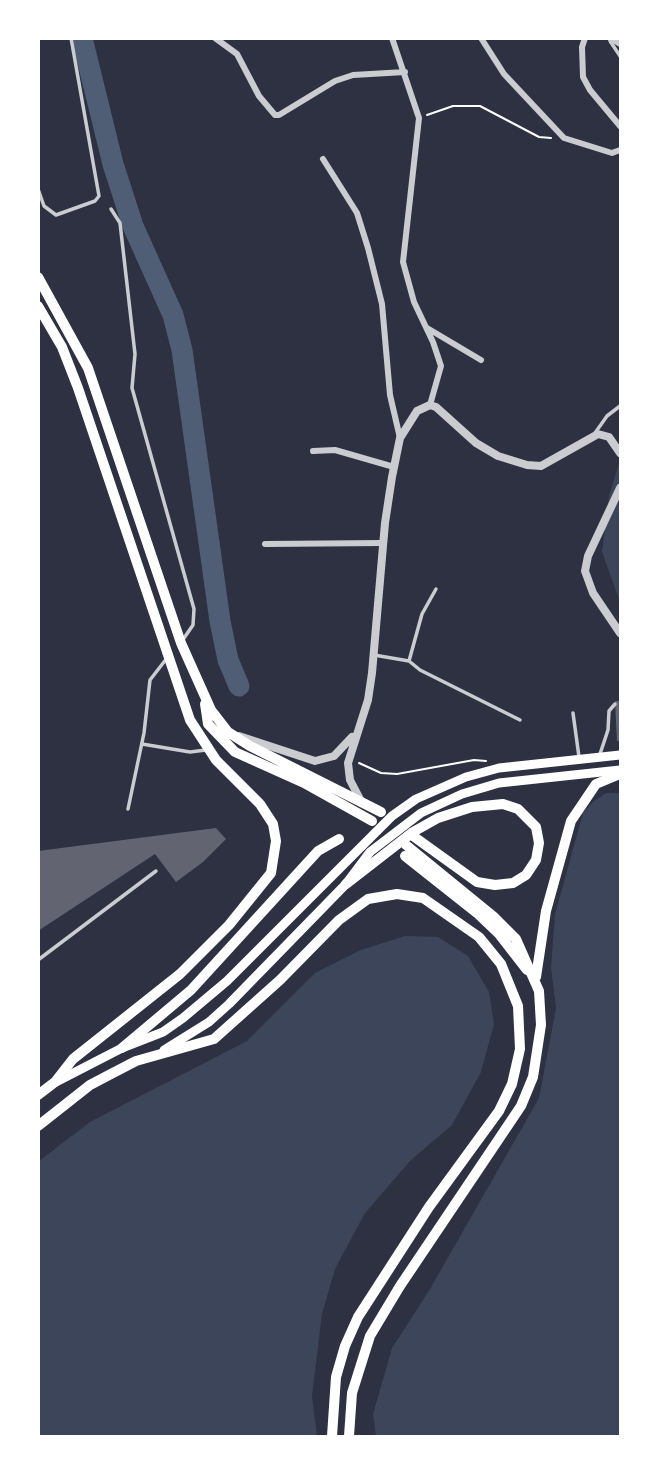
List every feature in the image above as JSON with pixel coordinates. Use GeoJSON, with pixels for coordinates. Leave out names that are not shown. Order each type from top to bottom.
{"type":"FeatureCollection","features":[{"type":"Feature","properties":{"kind":"main road"},"geometry":{"type":"LineString","coordinates":[[38,277],[88,368],[181,643],[204,699],[208,724],[235,752],[304,783],[372,821]]}},
{"type":"Feature","properties":{"kind":"main road"},"geometry":{"type":"LineString","coordinates":[[38,306],[70,365],[190,720],[216,760],[260,804],[273,824],[276,841],[271,873],[229,925],[180,974],[73,1059],[55,1082]]}},
{"type":"Feature","properties":{"kind":"main road"},"geometry":{"type":"LineString","coordinates":[[204,699],[229,732],[381,813]]}},
{"type":"Feature","properties":{"kind":"main road"},"geometry":{"type":"LineString","coordinates":[[38,1095],[55,1082],[122,1048],[163,1032],[198,1006],[403,808],[430,792],[466,777],[499,768],[621,755]]}},
{"type":"Feature","properties":{"kind":"main road"},"geometry":{"type":"LineString","coordinates":[[349,1437],[352,1393],[370,1336],[400,1286],[500,1140],[528,1091],[541,1025],[536,981],[543,924],[566,830],[586,793],[621,772]]}},
{"type":"Feature","properties":{"kind":"main road"},"geometry":{"type":"LineString","coordinates":[[38,1126],[90,1085],[189,1036],[229,1004],[346,884],[370,852],[411,819],[475,790],[536,777],[621,772]]}},
{"type":"Feature","properties":{"kind":"main road"},"geometry":{"type":"LineString","coordinates":[[346,884],[430,822],[472,807],[511,806],[523,813],[536,827],[539,843],[537,858],[530,872],[518,881],[486,884],[474,879],[413,836]]}},
{"type":"Feature","properties":{"kind":"main road"},"geometry":{"type":"LineString","coordinates":[[122,1048],[195,985],[318,851],[339,839]]}},
{"type":"Feature","properties":{"kind":"main road"},"geometry":{"type":"LineString","coordinates":[[406,845],[506,927],[536,981]]}},
{"type":"Feature","properties":{"kind":"main road"},"geometry":{"type":"LineString","coordinates":[[405,856],[499,934],[536,981]]}},
{"type":"Feature","properties":{"kind":"main road"},"geometry":{"type":"LineString","coordinates":[[152,1056],[214,1039],[281,980],[339,920],[360,902],[378,895],[415,896],[445,912],[479,937],[491,951],[513,990],[520,1038],[512,1084],[499,1111],[429,1207],[358,1317],[345,1346],[336,1377],[332,1437]]}},
{"type":"Feature","properties":{"kind":"street"},"geometry":{"type":"LineString","coordinates":[[215,38],[237,54],[259,96],[275,115],[335,81],[353,75],[405,72]]}},
{"type":"Feature","properties":{"kind":"street"},"geometry":{"type":"LineString","coordinates":[[362,803],[348,774],[349,755],[368,701],[383,543],[394,467],[400,438],[417,411],[430,405],[441,366],[414,302],[403,262],[419,118],[392,38]]}},
{"type":"Feature","properties":{"kind":"street"},"geometry":{"type":"LineString","coordinates":[[481,38],[504,74],[564,138],[612,153],[621,150]]}},
{"type":"Feature","properties":{"kind":"street"},"geometry":{"type":"LineString","coordinates":[[585,38],[582,47],[583,77],[621,126]]}},
{"type":"Feature","properties":{"kind":"street"},"geometry":{"type":"LineString","coordinates":[[610,40],[621,44]]}},
{"type":"Feature","properties":{"kind":"street"},"geometry":{"type":"LineString","coordinates":[[323,159],[357,213],[368,248],[382,304],[390,395],[400,438]]}},
{"type":"Feature","properties":{"kind":"street"},"geometry":{"type":"LineString","coordinates":[[426,327],[481,360]]}},
{"type":"Feature","properties":{"kind":"street"},"geometry":{"type":"LineString","coordinates":[[430,405],[449,416],[476,443],[498,456],[527,465],[541,466],[594,435],[609,437],[621,453]]}},
{"type":"Feature","properties":{"kind":"street"},"geometry":{"type":"LineString","coordinates":[[313,452],[335,450],[394,467]]}},
{"type":"Feature","properties":{"kind":"street"},"geometry":{"type":"LineString","coordinates":[[621,488],[591,550],[585,571],[593,593],[621,633]]}},
{"type":"Feature","properties":{"kind":"street"},"geometry":{"type":"LineString","coordinates":[[265,544],[383,543]]}},
{"type":"Feature","properties":{"kind":"street"},"geometry":{"type":"LineString","coordinates":[[606,611],[621,626]]}},
{"type":"Feature","properties":{"kind":"street"},"geometry":{"type":"LineString","coordinates":[[229,732],[322,761],[338,753],[358,729]]}},
{"type":"Feature","properties":{"kind":"lane"},"geometry":{"type":"LineString","coordinates":[[38,189],[44,206],[56,215],[95,201],[99,196],[71,38]]}},
{"type":"Feature","properties":{"kind":"lane"},"geometry":{"type":"LineString","coordinates":[[610,40],[620,56]]}},
{"type":"Feature","properties":{"kind":"lane"},"geometry":{"type":"LineString","coordinates":[[111,209],[120,223],[135,354],[132,388],[194,608],[193,625],[181,643]]}},
{"type":"Feature","properties":{"kind":"lane"},"geometry":{"type":"LineString","coordinates":[[594,435],[607,415],[621,406]]}},
{"type":"Feature","properties":{"kind":"lane"},"geometry":{"type":"LineString","coordinates":[[409,661],[422,614],[436,589]]}},
{"type":"Feature","properties":{"kind":"lane"},"geometry":{"type":"LineString","coordinates":[[374,655],[409,661],[420,670],[520,720]]}},
{"type":"Feature","properties":{"kind":"lane"},"geometry":{"type":"LineString","coordinates":[[128,809],[142,744],[150,680],[167,657]]}},
{"type":"Feature","properties":{"kind":"lane"},"geometry":{"type":"LineString","coordinates":[[599,757],[609,723],[609,711],[615,704]]}},
{"type":"Feature","properties":{"kind":"lane"},"geometry":{"type":"LineString","coordinates":[[573,713],[579,759]]}},
{"type":"Feature","properties":{"kind":"lane"},"geometry":{"type":"LineString","coordinates":[[609,723],[616,722]]}},
{"type":"Feature","properties":{"kind":"lane"},"geometry":{"type":"LineString","coordinates":[[142,744],[190,752],[208,749]]}},
{"type":"Feature","properties":{"kind":"lane"},"geometry":{"type":"LineString","coordinates":[[608,778],[621,781]]}},
{"type":"Feature","properties":{"kind":"lane"},"geometry":{"type":"LineString","coordinates":[[38,960],[156,872]]}},
{"type":"Feature","properties":{"kind":"path"},"geometry":{"type":"LineString","coordinates":[[419,118],[453,106],[480,106],[503,121],[539,137],[564,138]]}},
{"type":"Feature","properties":{"kind":"path"},"geometry":{"type":"LineString","coordinates":[[349,755],[367,769],[381,773],[397,774],[474,760],[483,760],[499,768]]}},
{"type":"Feature","properties":{"kind":"shaded area"},"geometry":{"type":"Polygon","coordinates":[[[620,460],[620,602],[602,552],[609,496],[620,460]]]}},
{"type":"Feature","properties":{"kind":"shaded area"},"geometry":{"type":"Polygon","coordinates":[[[606,793],[620,793],[620,1436],[376,1436],[373,1414],[392,1348],[430,1289],[539,1098],[556,1008],[551,968],[555,914],[583,813],[606,793]]]}},
{"type":"Feature","properties":{"kind":"shaded area"},"geometry":{"type":"Polygon","coordinates":[[[405,936],[438,937],[468,956],[489,992],[494,1024],[481,1072],[452,1125],[411,1160],[365,1213],[335,1269],[322,1314],[312,1396],[317,1436],[39,1436],[39,1161],[90,1122],[247,1041],[315,973],[361,950],[405,936]]]}},
{"type":"Feature","properties":{"kind":"building"},"geometry":{"type":"Polygon","coordinates":[[[615,701],[620,701],[620,741],[617,741],[615,701]]]}},
{"type":"Feature","properties":{"kind":"building"},"geometry":{"type":"Polygon","coordinates":[[[216,828],[226,839],[203,862],[176,882],[155,854],[38,931],[38,851],[216,828]]]}},
{"type":"Feature","properties":{"kind":"waterway"},"geometry":{"type":"LineString","coordinates":[[82,38],[113,164],[133,226],[173,315],[182,350],[220,621],[228,660],[239,686]]}}]}
